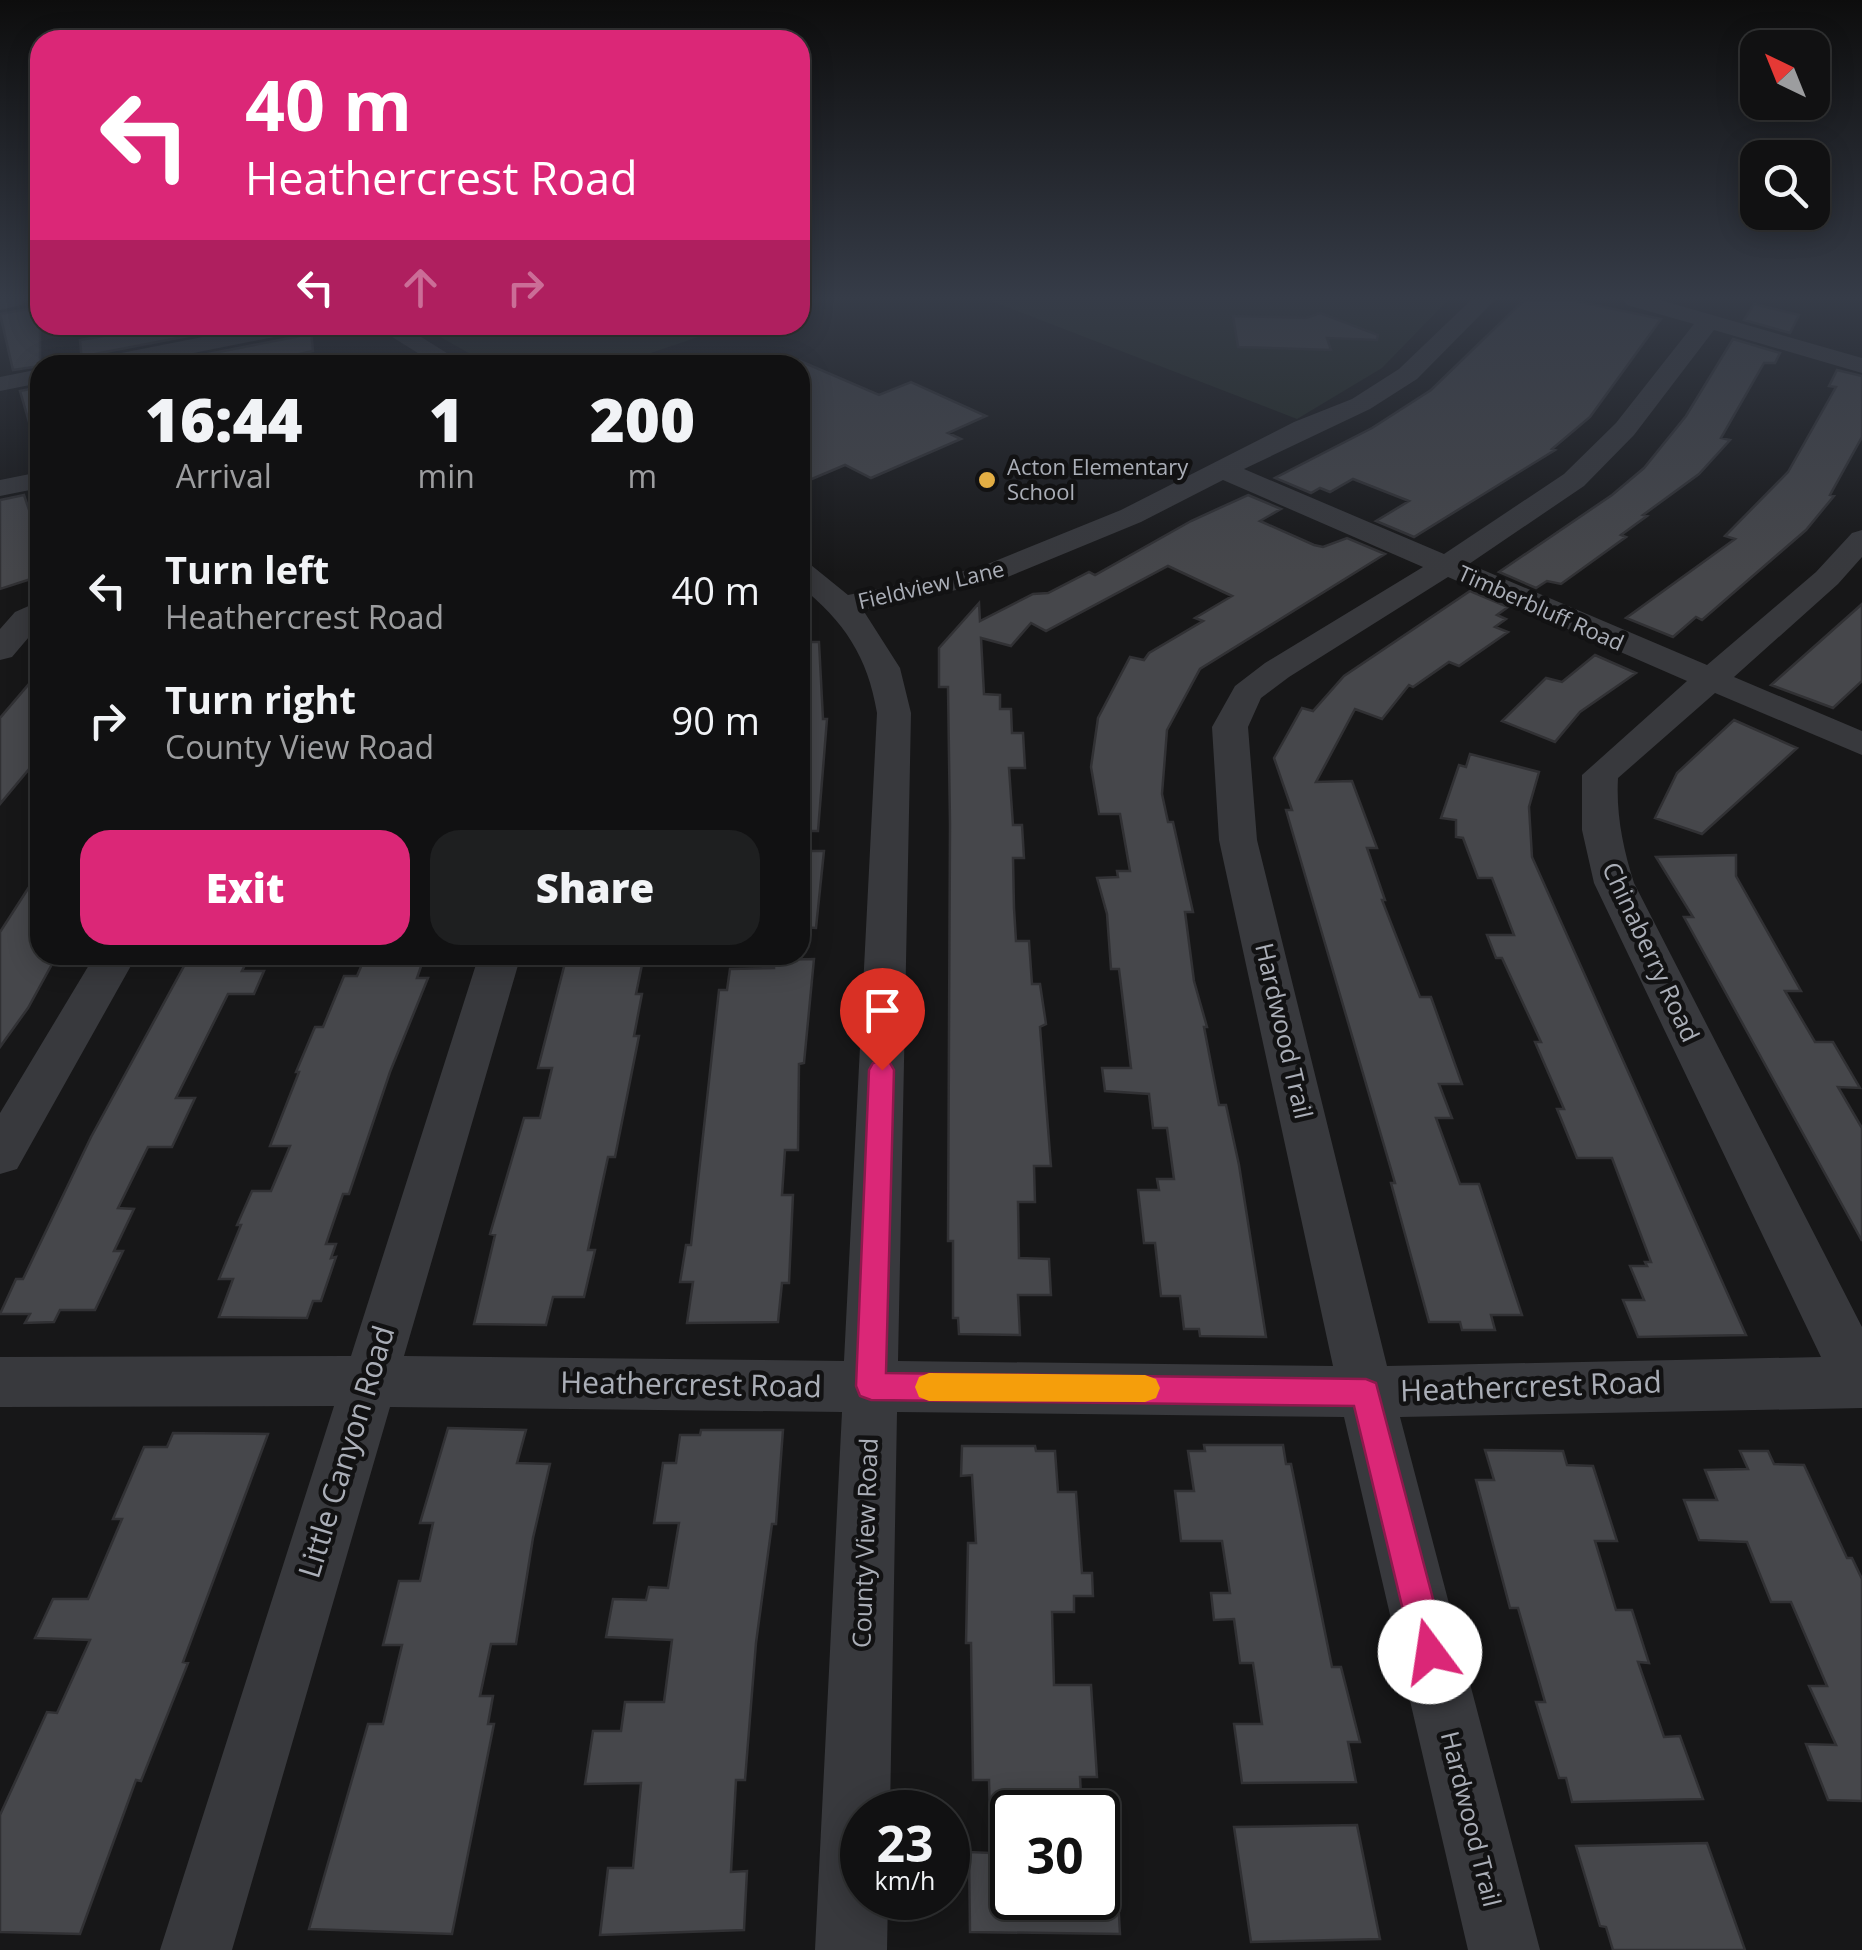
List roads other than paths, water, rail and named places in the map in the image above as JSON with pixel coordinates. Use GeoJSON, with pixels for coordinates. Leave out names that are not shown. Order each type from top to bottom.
{"type":"FeatureCollection","features":[{"type":"Feature","properties":{"kind":"street","name":"Fieldview Lane"},"geometry":{"type":"LineString","coordinates":[[844,605],[987,575],[1107,527],[1382,391]]}},
{"type":"Feature","properties":{"kind":"street","name":"Hardwood Trail"},"geometry":{"type":"LineString","coordinates":[[1504,1950],[1366,1392],[1238,840],[1230,726],[1248,694],[1277,670],[1574,480],[1626,429],[1655,391]]}},
{"type":"Feature","properties":{"kind":"street","name":"Timberbluff Road"},"geometry":{"type":"LineString","coordinates":[[1220,470],[1862,744]]}},
{"type":"Feature","properties":{"kind":"street"},"geometry":{"type":"LineString","coordinates":[[0,488],[30,482]]}},
{"type":"Feature","properties":{"kind":"street","name":"Chinaberry Road"},"geometry":{"type":"LineString","coordinates":[[1862,539],[1827,578],[1706,679],[1600,775],[1598,832],[1614,882],[1862,1382]]}},
{"type":"Feature","properties":{"kind":"street","name":"County View Road"},"geometry":{"type":"LineString","coordinates":[[810,579],[844,605],[866,634],[890,676],[894,714],[852,1950]]}},
{"type":"Feature","properties":{"kind":"street"},"geometry":{"type":"LineString","coordinates":[[0,650],[30,616]]}},
{"type":"Feature","properties":{"kind":"street"},"geometry":{"type":"LineString","coordinates":[[0,1154],[110,965]]}},
{"type":"Feature","properties":{"kind":"street","name":"Little Canyon Road"},"geometry":{"type":"LineString","coordinates":[[196,1950],[497,965]]}},
{"type":"Feature","properties":{"kind":"street","name":"Heathercrest Road"},"geometry":{"type":"LineString","coordinates":[[0,1382],[368,1381],[1366,1392],[1862,1382]]}},
{"type":"Feature","properties":{"kind":"place","name":"Acton Elementary School"},"geometry":{"type":"Point","coordinates":[987,480]}}]}
